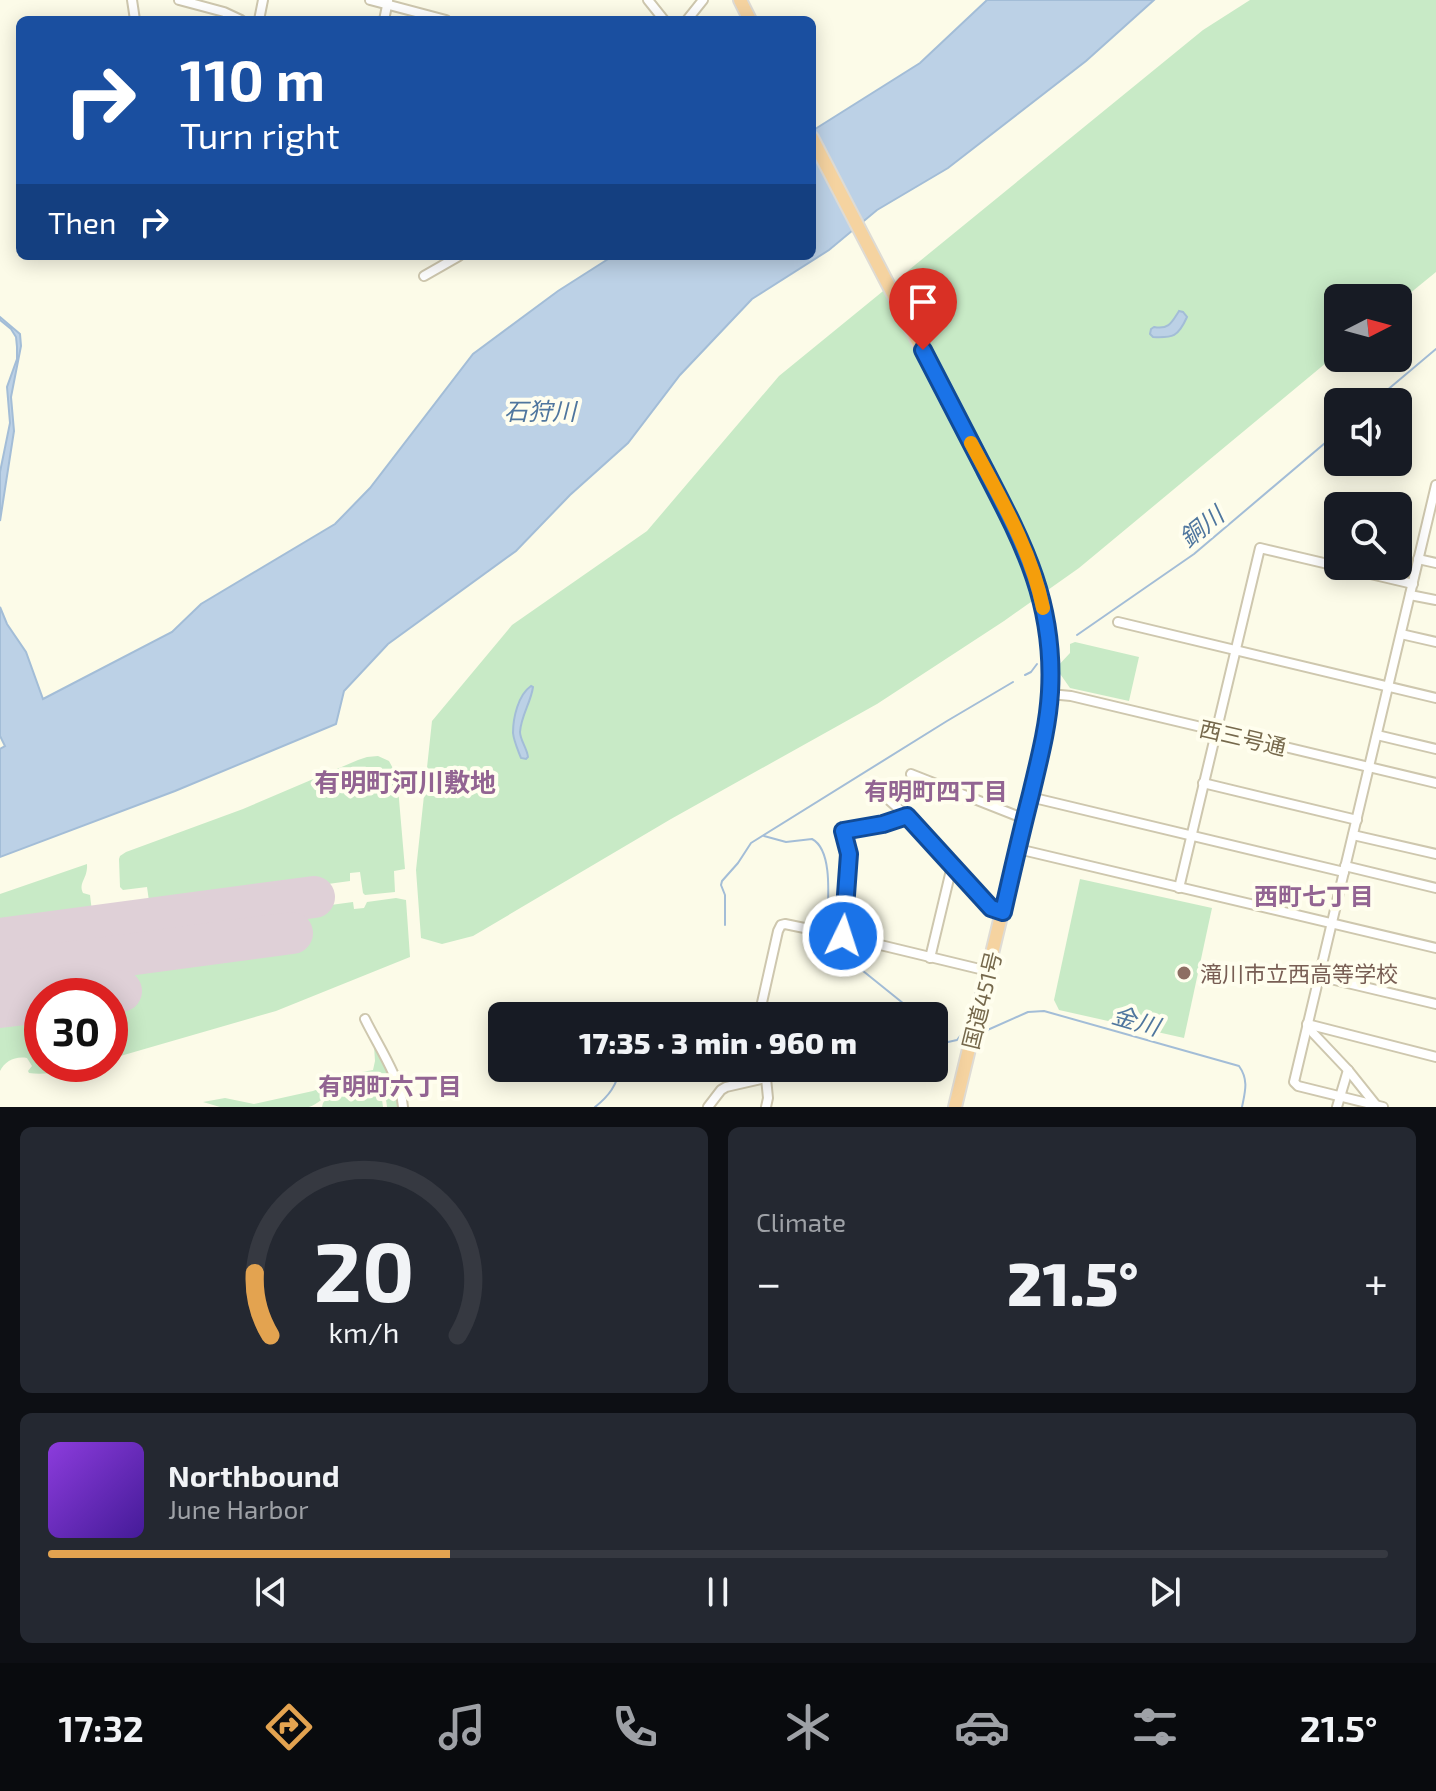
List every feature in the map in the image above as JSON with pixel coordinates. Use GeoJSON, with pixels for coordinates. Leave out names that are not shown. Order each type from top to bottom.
{"type":"FeatureCollection","features":[{"type":"Feature","properties":{"kind":"highway","name":"国道451号"},"geometry":{"type":"LineString","coordinates":[[816,146],[1013,524],[1033,569],[1044,614],[1050,660],[1046,727],[955,1107]]}},
{"type":"Feature","properties":{"kind":"street"},"geometry":{"type":"LineString","coordinates":[[179,0],[232,16]]}},
{"type":"Feature","properties":{"kind":"street"},"geometry":{"type":"LineString","coordinates":[[370,0],[388,2],[433,16]]}},
{"type":"Feature","properties":{"kind":"street"},"geometry":{"type":"LineString","coordinates":[[648,0],[661,16]]}},
{"type":"Feature","properties":{"kind":"street"},"geometry":{"type":"LineString","coordinates":[[690,16],[703,0]]}},
{"type":"Feature","properties":{"kind":"street"},"geometry":{"type":"LineString","coordinates":[[424,276],[452,260]]}},
{"type":"Feature","properties":{"kind":"street"},"geometry":{"type":"LineString","coordinates":[[1380,1106],[1298,1086],[1294,1082],[1436,485]]}},
{"type":"Feature","properties":{"kind":"street"},"geometry":{"type":"LineString","coordinates":[[1425,530],[1436,533]]}},
{"type":"Feature","properties":{"kind":"street"},"geometry":{"type":"LineString","coordinates":[[1179,888],[1260,548],[1413,584]]}},
{"type":"Feature","properties":{"kind":"street"},"geometry":{"type":"LineString","coordinates":[[1418,559],[1436,563]]}},
{"type":"Feature","properties":{"kind":"street"},"geometry":{"type":"LineString","coordinates":[[1410,595],[1436,600]]}},
{"type":"Feature","properties":{"kind":"street"},"geometry":{"type":"LineString","coordinates":[[1118,622],[1436,698]]}},
{"type":"Feature","properties":{"kind":"street"},"geometry":{"type":"LineString","coordinates":[[1401,634],[1436,642]]}},
{"type":"Feature","properties":{"kind":"street","name":"西三号通"},"geometry":{"type":"LineString","coordinates":[[1050,694],[1071,696],[1436,783]]}},
{"type":"Feature","properties":{"kind":"street"},"geometry":{"type":"LineString","coordinates":[[1377,735],[1436,749]]}},
{"type":"Feature","properties":{"kind":"street"},"geometry":{"type":"LineString","coordinates":[[911,774],[1025,819]]}},
{"type":"Feature","properties":{"kind":"street"},"geometry":{"type":"LineString","coordinates":[[1203,783],[1357,820]]}},
{"type":"Feature","properties":{"kind":"street"},"geometry":{"type":"LineString","coordinates":[[872,785],[907,816],[991,908],[1003,912]]}},
{"type":"Feature","properties":{"kind":"street"},"geometry":{"type":"LineString","coordinates":[[1030,797],[1191,836],[1436,888]]}},
{"type":"Feature","properties":{"kind":"street"},"geometry":{"type":"LineString","coordinates":[[843,936],[849,854],[843,831],[907,816]]}},
{"type":"Feature","properties":{"kind":"street"},"geometry":{"type":"LineString","coordinates":[[1353,835],[1436,854]]}},
{"type":"Feature","properties":{"kind":"street"},"geometry":{"type":"LineString","coordinates":[[1018,849],[1436,948]]}},
{"type":"Feature","properties":{"kind":"street"},"geometry":{"type":"LineString","coordinates":[[930,958],[952,866]]}},
{"type":"Feature","properties":{"kind":"street"},"geometry":{"type":"LineString","coordinates":[[762,1002],[781,925],[790,924],[988,971]]}},
{"type":"Feature","properties":{"kind":"street"},"geometry":{"type":"LineString","coordinates":[[1318,976],[1436,1004]]}},
{"type":"Feature","properties":{"kind":"street"},"geometry":{"type":"LineString","coordinates":[[365,1019],[397,1082],[403,1107]]}},
{"type":"Feature","properties":{"kind":"street"},"geometry":{"type":"LineString","coordinates":[[1309,1025],[1436,1057]]}},
{"type":"Feature","properties":{"kind":"street"},"geometry":{"type":"LineString","coordinates":[[1309,1025],[1380,1106]]}},
{"type":"Feature","properties":{"kind":"street"},"geometry":{"type":"LineString","coordinates":[[1337,1107],[1348,1070]]}},
{"type":"Feature","properties":{"kind":"street"},"geometry":{"type":"LineString","coordinates":[[708,1107],[721,1090],[748,1082]]}},
{"type":"Feature","properties":{"kind":"street"},"geometry":{"type":"LineString","coordinates":[[766,1082],[767,1107]]}},
{"type":"Feature","properties":{"kind":"green space"},"geometry":{"type":"Polygon","coordinates":[[[1250,0],[1436,0],[1436,272],[1412,292],[1412,284],[1324,284],[1324,365],[1079,568],[1004,621],[877,704],[671,819],[473,936],[442,944],[421,938],[416,870],[432,721],[512,625],[647,531],[779,376],[1203,30],[1250,0]]]}},
{"type":"Feature","properties":{"kind":"green space"},"geometry":{"type":"Polygon","coordinates":[[[1075,642],[1139,657],[1129,701],[1070,688],[1056,668],[1070,653],[1070,644],[1075,642]]]}},
{"type":"Feature","properties":{"kind":"green space"},"geometry":{"type":"Polygon","coordinates":[[[378,756],[389,761],[397,776],[405,869],[394,871],[395,892],[365,895],[360,872],[350,873],[350,881],[150,908],[147,887],[123,890],[120,887],[119,859],[126,852],[243,809],[358,760],[378,756]]]}},
{"type":"Feature","properties":{"kind":"green space"},"geometry":{"type":"Polygon","coordinates":[[[87,864],[82,889],[83,893],[90,895],[92,912],[0,928],[0,894],[87,864]]]}},
{"type":"Feature","properties":{"kind":"green space"},"geometry":{"type":"Polygon","coordinates":[[[1080,879],[1212,908],[1184,1038],[1059,1010],[1054,1000],[1080,879]]]}},
{"type":"Feature","properties":{"kind":"green space"},"geometry":{"type":"Polygon","coordinates":[[[320,888],[329,894],[322,903],[152,926],[150,910],[320,888]]]}},
{"type":"Feature","properties":{"kind":"green space"},"geometry":{"type":"Polygon","coordinates":[[[396,898],[406,900],[410,957],[276,1011],[128,1054],[128,978],[24,978],[24,997],[0,1000],[0,949],[152,933],[152,929],[353,902],[354,909],[364,908],[367,902],[396,898]]]}},
{"type":"Feature","properties":{"kind":"green space"},"geometry":{"type":"Polygon","coordinates":[[[94,921],[95,930],[59,939],[0,946],[0,930],[94,921]]]}},
{"type":"Feature","properties":{"kind":"green space"},"geometry":{"type":"Polygon","coordinates":[[[24,1017],[24,1058],[8,1062],[0,1071],[0,1020],[24,1017]]]}},
{"type":"Feature","properties":{"kind":"green space"},"geometry":{"type":"Polygon","coordinates":[[[374,1046],[397,1091],[400,1107],[387,1107],[381,1087],[361,1075],[345,1079],[309,1107],[220,1107],[203,1102],[225,1098],[254,1104],[313,1091],[345,1075],[373,1070],[374,1046]]]}},
{"type":"Feature","properties":{"kind":"green space"},"geometry":{"type":"Polygon","coordinates":[[[359,1079],[376,1089],[383,1107],[322,1107],[338,1087],[359,1079]]]}},
{"type":"Feature","properties":{"kind":"water","name":"石狩川"},"geometry":{"type":"Polygon","coordinates":[[[987,0],[1154,0],[1086,61],[948,168],[877,210],[816,258],[816,128],[920,63],[987,0]]]}},
{"type":"Feature","properties":{"kind":"water","name":"石狩川"},"geometry":{"type":"Polygon","coordinates":[[[607,260],[813,260],[752,299],[680,375],[628,443],[570,495],[516,551],[388,644],[344,691],[336,724],[175,791],[0,857],[0,749],[5,746],[0,736],[0,607],[7,624],[26,652],[43,699],[172,632],[201,604],[335,524],[370,488],[473,354],[558,291],[607,260]]]}},
{"type":"Feature","properties":{"kind":"water"},"geometry":{"type":"Polygon","coordinates":[[[1179,311],[1187,317],[1178,332],[1165,337],[1150,334],[1154,327],[1170,324],[1179,311]]]}},
{"type":"Feature","properties":{"kind":"water"},"geometry":{"type":"Polygon","coordinates":[[[0,317],[20,334],[21,346],[11,397],[14,431],[0,521],[0,472],[10,423],[7,387],[17,359],[17,347],[16,337],[0,317]]]}},
{"type":"Feature","properties":{"kind":"water"},"geometry":{"type":"Polygon","coordinates":[[[531,686],[532,693],[520,732],[526,759],[521,758],[513,727],[520,701],[531,686]]]}},
{"type":"Feature","properties":{"kind":"waterway","name":"銅川"},"geometry":{"type":"LineString","coordinates":[[1390,388],[1436,349]]}},
{"type":"Feature","properties":{"kind":"waterway","name":"銅川"},"geometry":{"type":"LineString","coordinates":[[1077,635],[1194,554],[1324,444]]}},
{"type":"Feature","properties":{"kind":"waterway","name":"銅川"},"geometry":{"type":"LineString","coordinates":[[1025,675],[1037,664]]}},
{"type":"Feature","properties":{"kind":"waterway","name":"銅川"},"geometry":{"type":"LineString","coordinates":[[725,925],[722,881],[751,843],[1013,682]]}},
{"type":"Feature","properties":{"kind":"waterway","name":"金川"},"geometry":{"type":"LineString","coordinates":[[764,836],[786,842],[812,839],[819,845],[827,867],[827,931]]}},
{"type":"Feature","properties":{"kind":"waterway","name":"金川"},"geometry":{"type":"LineString","coordinates":[[827,937],[832,946],[902,1002]]}},
{"type":"Feature","properties":{"kind":"waterway","name":"金川"},"geometry":{"type":"LineString","coordinates":[[983,1032],[1028,1012],[1044,1011],[1239,1066],[1245,1081],[1242,1107]]}},
{"type":"Feature","properties":{"kind":"waterway","name":"金川"},"geometry":{"type":"LineString","coordinates":[[948,1042],[957,1040],[964,1031]]}},
{"type":"Feature","properties":{"kind":"waterway"},"geometry":{"type":"LineString","coordinates":[[595,1107],[616,1082]]}},
{"type":"Feature","properties":{"kind":"runway"},"geometry":{"type":"LineString","coordinates":[[0,939],[314,897]]}},
{"type":"Feature","properties":{"kind":"runway"},"geometry":{"type":"LineString","coordinates":[[0,972],[292,933]]}},
{"type":"Feature","properties":{"kind":"runway"},"geometry":{"type":"LineString","coordinates":[[0,1007],[24,1004]]}},
{"type":"Feature","properties":{"kind":"slow traffic"},"geometry":{"type":"LineString","coordinates":[[971,443],[1024,546],[1043,608]]}},
{"type":"Feature","properties":{"kind":"place","name":"滝川市立西高等学校"},"geometry":{"type":"Point","coordinates":[1184,973]}},
{"type":"Feature","properties":{"kind":"district","name":"有明町河川敷地"},"geometry":{"type":"Point","coordinates":[405,781]}},
{"type":"Feature","properties":{"kind":"district","name":"有明町四丁目"},"geometry":{"type":"Point","coordinates":[936,790]}},
{"type":"Feature","properties":{"kind":"district","name":"西町七丁目"},"geometry":{"type":"Point","coordinates":[1314,895]}},
{"type":"Feature","properties":{"kind":"district","name":"有明町六丁目"},"geometry":{"type":"Point","coordinates":[390,1085]}},
{"type":"Feature","properties":{"kind":"route"},"geometry":{"type":"LineString","coordinates":[[843,936],[849,854],[843,831],[907,816],[991,908],[1003,912],[1048,715],[1049,644],[1033,569],[923,350]]}}]}
